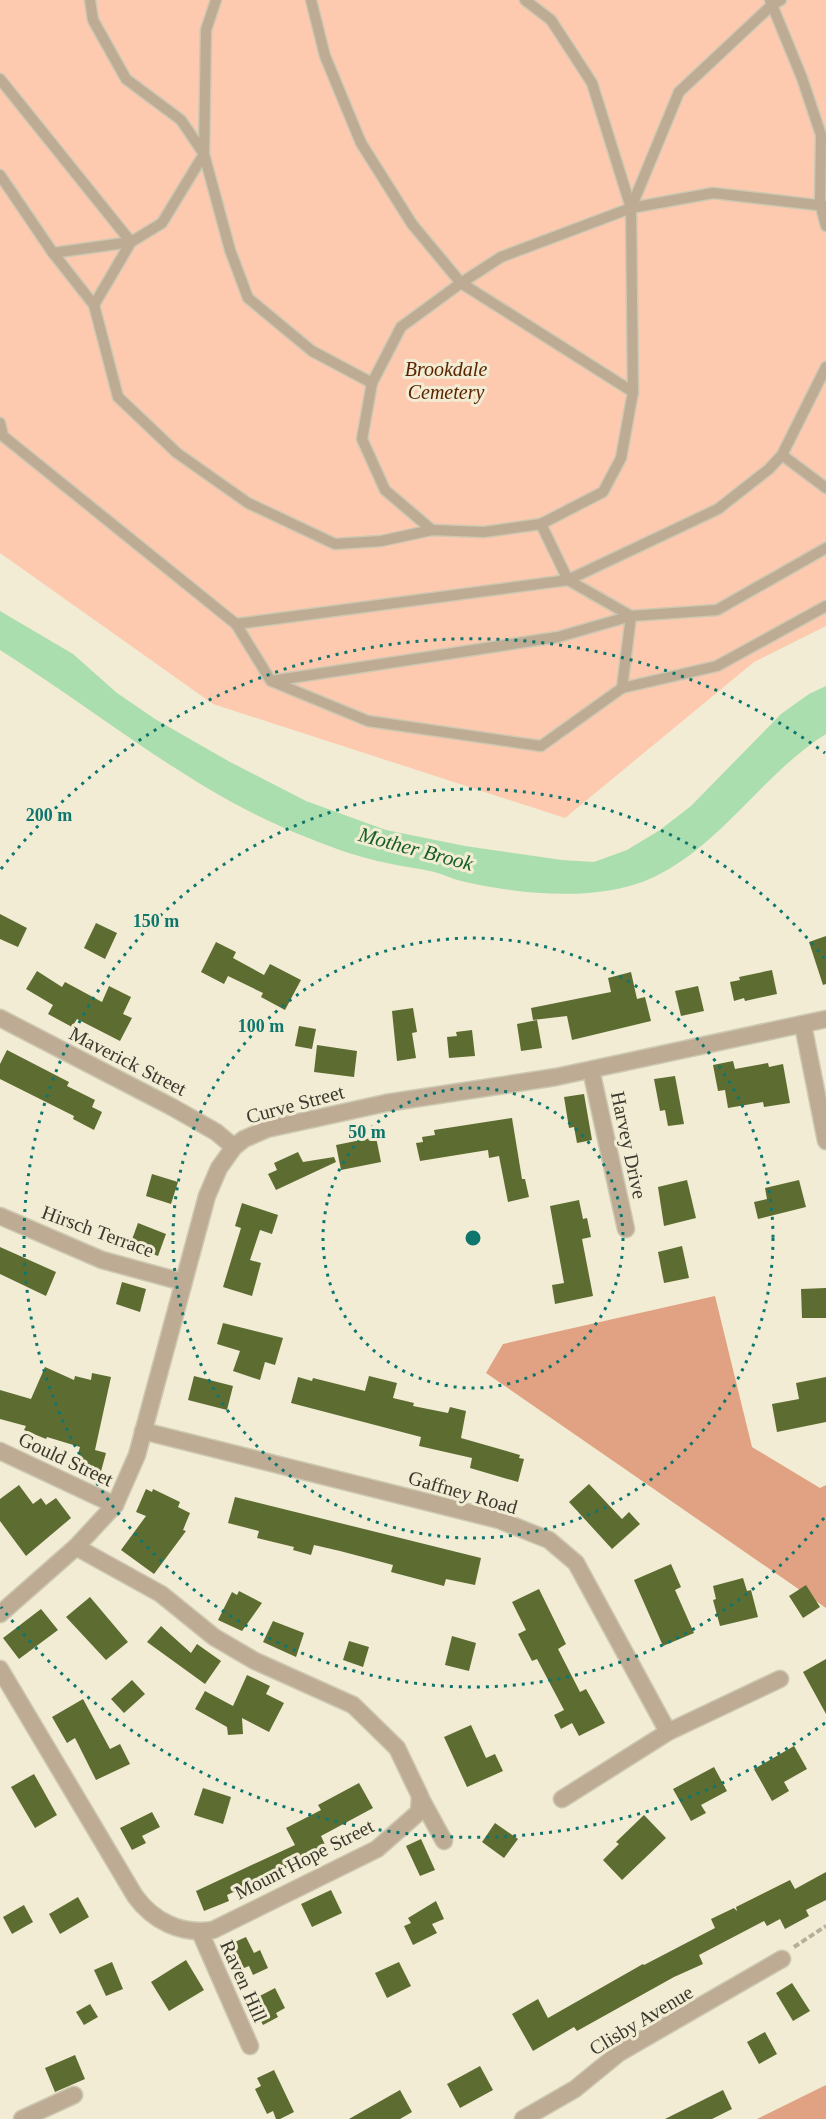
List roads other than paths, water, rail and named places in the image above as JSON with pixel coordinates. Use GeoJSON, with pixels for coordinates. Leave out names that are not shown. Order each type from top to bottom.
{"type":"FeatureCollection","features":[{"type":"Feature","properties":{"kind":"street","name":"Maverick Street"},"geometry":{"type":"LineString","coordinates":[[0,1018],[172,1107],[216,1132],[234,1147]]}},
{"type":"Feature","properties":{"kind":"street","name":"Curve Street"},"geometry":{"type":"LineString","coordinates":[[0,1614],[76,1547],[115,1505],[137,1455],[207,1196],[219,1168],[234,1147],[244,1139],[267,1130],[386,1103],[591,1070],[826,1019]]}},
{"type":"Feature","properties":{"kind":"street"},"geometry":{"type":"LineString","coordinates":[[802,1025],[826,1140]]}},
{"type":"Feature","properties":{"kind":"street","name":"Harvey Drive"},"geometry":{"type":"LineString","coordinates":[[591,1070],[626,1229]]}},
{"type":"Feature","properties":{"kind":"street","name":"Hirsch Terrace"},"geometry":{"type":"LineString","coordinates":[[0,1216],[102,1260],[183,1282]]}},
{"type":"Feature","properties":{"kind":"street","name":"Gaffney Road"},"geometry":{"type":"LineString","coordinates":[[143,1431],[499,1520],[549,1540],[576,1563],[669,1732]]}},
{"type":"Feature","properties":{"kind":"street","name":"Gould Street"},"geometry":{"type":"LineString","coordinates":[[0,1450],[115,1505]]}},
{"type":"Feature","properties":{"kind":"street"},"geometry":{"type":"LineString","coordinates":[[76,1547],[161,1594],[214,1637],[255,1661],[353,1705],[397,1748],[444,1841]]}},
{"type":"Feature","properties":{"kind":"street"},"geometry":{"type":"LineString","coordinates":[[0,1669],[143,1908],[175,1927],[200,1932]]}},
{"type":"Feature","properties":{"kind":"street"},"geometry":{"type":"LineString","coordinates":[[562,1799],[669,1732],[780,1679]]}},
{"type":"Feature","properties":{"kind":"street","name":"Mount Hope Street"},"geometry":{"type":"LineString","coordinates":[[200,1932],[213,1930],[377,1849],[409,1824],[419,1812],[420,1796]]}},
{"type":"Feature","properties":{"kind":"street","name":"Raven Hill"},"geometry":{"type":"LineString","coordinates":[[200,1932],[250,2046]]}},
{"type":"Feature","properties":{"kind":"street","name":"Clisby Avenue"},"geometry":{"type":"LineString","coordinates":[[523,2119],[564,2097],[619,2053],[782,1959]]}},
{"type":"Feature","properties":{"kind":"street"},"geometry":{"type":"LineString","coordinates":[[22,2119],[74,2095]]}},
{"type":"Feature","properties":{"kind":"lane"},"geometry":{"type":"LineString","coordinates":[[90,0],[93,20],[126,79],[181,120],[204,154]]}},
{"type":"Feature","properties":{"kind":"lane"},"geometry":{"type":"LineString","coordinates":[[216,0],[206,30],[204,154],[230,250],[248,298],[312,351],[372,383]]}},
{"type":"Feature","properties":{"kind":"lane"},"geometry":{"type":"LineString","coordinates":[[311,0],[325,56],[361,143],[412,224],[461,283],[633,392]]}},
{"type":"Feature","properties":{"kind":"lane"},"geometry":{"type":"LineString","coordinates":[[0,175],[53,253],[94,304],[118,397],[177,453],[248,503],[335,544],[381,542],[432,530],[484,532],[542,524],[603,492],[621,458],[633,392],[631,208],[591,83],[551,20],[525,0]]}},
{"type":"Feature","properties":{"kind":"lane"},"geometry":{"type":"LineString","coordinates":[[631,208],[679,92],[775,1],[821,135],[823,205],[826,226]]}},
{"type":"Feature","properties":{"kind":"lane"},"geometry":{"type":"LineString","coordinates":[[0,79],[131,242]]}},
{"type":"Feature","properties":{"kind":"lane"},"geometry":{"type":"LineString","coordinates":[[53,253],[131,242],[162,223],[204,154]]}},
{"type":"Feature","properties":{"kind":"lane"},"geometry":{"type":"LineString","coordinates":[[432,530],[385,490],[362,439],[372,383],[401,327],[501,257],[631,208],[713,193],[823,205]]}},
{"type":"Feature","properties":{"kind":"lane"},"geometry":{"type":"LineString","coordinates":[[94,304],[131,242]]}},
{"type":"Feature","properties":{"kind":"lane"},"geometry":{"type":"LineString","coordinates":[[236,624],[568,580],[718,509],[782,455],[826,367]]}},
{"type":"Feature","properties":{"kind":"lane"},"geometry":{"type":"LineString","coordinates":[[0,423],[3,436],[236,624],[271,681],[368,721],[541,746],[622,688],[717,666],[826,606]]}},
{"type":"Feature","properties":{"kind":"lane"},"geometry":{"type":"LineString","coordinates":[[782,455],[826,488]]}},
{"type":"Feature","properties":{"kind":"lane"},"geometry":{"type":"LineString","coordinates":[[542,524],[568,580],[631,616]]}},
{"type":"Feature","properties":{"kind":"lane"},"geometry":{"type":"LineString","coordinates":[[271,681],[558,636],[631,616],[717,610],[826,548]]}},
{"type":"Feature","properties":{"kind":"lane"},"geometry":{"type":"LineString","coordinates":[[622,688],[631,616]]}},
{"type":"Feature","properties":{"kind":"water","name":"Mother Brook"},"geometry":{"type":"Polygon","coordinates":[[[0,611],[73,654],[117,693],[155,719],[230,762],[306,801],[386,830],[465,846],[562,860],[594,862],[627,850],[660,830],[691,806],[781,714],[809,694],[826,686],[826,734],[803,750],[700,847],[677,864],[652,878],[631,886],[583,893],[557,894],[507,890],[349,853],[269,821],[229,800],[189,777],[0,650],[0,611]]]}},
{"type":"Feature","properties":{"kind":"park label","name":"Brookdale Cemetery"},"geometry":{"type":"Point","coordinates":[446,380]}}]}
